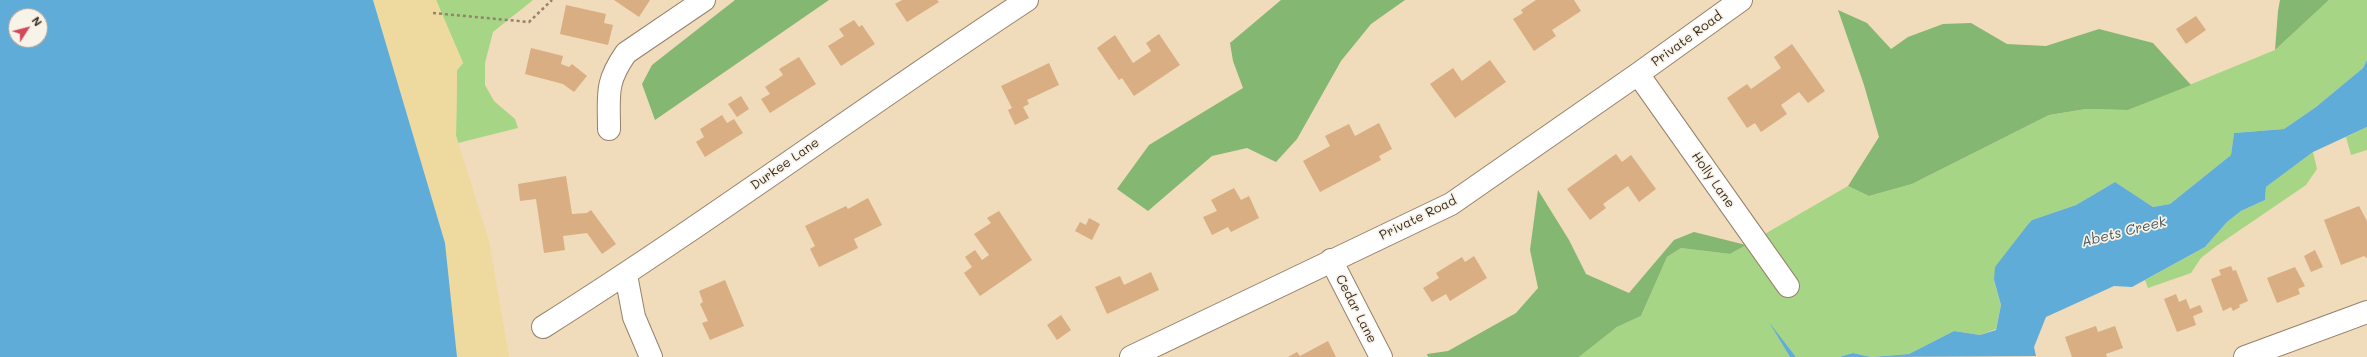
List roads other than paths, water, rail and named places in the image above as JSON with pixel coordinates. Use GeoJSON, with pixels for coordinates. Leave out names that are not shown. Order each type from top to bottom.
{"type":"FeatureCollection","features":[{"type":"Feature","properties":{"kind":"street"},"geometry":{"type":"LineString","coordinates":[[609,129],[609,84],[617,66],[626,53],[704,0]]}},
{"type":"Feature","properties":{"kind":"street","name":"Durkee Lane"},"geometry":{"type":"LineString","coordinates":[[543,327],[626,275],[924,68],[1027,0]]}},
{"type":"Feature","properties":{"kind":"street","name":"Private Road"},"geometry":{"type":"LineString","coordinates":[[1131,357],[1452,204],[1741,0]]}},
{"type":"Feature","properties":{"kind":"street","name":"Holly Lane"},"geometry":{"type":"LineString","coordinates":[[1638,74],[1788,286]]}},
{"type":"Feature","properties":{"kind":"street","name":"Cedar Lane"},"geometry":{"type":"LineString","coordinates":[[1332,260],[1381,357]]}},
{"type":"Feature","properties":{"kind":"street"},"geometry":{"type":"LineString","coordinates":[[626,275],[634,317],[651,357]]}},
{"type":"Feature","properties":{"kind":"street"},"geometry":{"type":"LineString","coordinates":[[2250,356],[2367,312]]}},
{"type":"Feature","properties":{"kind":"water"},"geometry":{"type":"Polygon","coordinates":[[[0,0],[373,0],[445,243],[457,357],[0,357],[0,0]]]}},
{"type":"Feature","properties":{"kind":"water","name":"Abets Creek"},"geometry":{"type":"Polygon","coordinates":[[[2367,60],[2367,127],[2313,152],[2266,187],[2265,200],[2241,211],[2227,222],[2205,247],[2132,287],[2114,286],[2046,317],[2034,347],[2036,356],[1872,357],[1909,354],[1954,331],[1980,335],[1996,330],[2001,305],[1994,280],[1995,267],[2032,220],[2076,205],[2115,182],[2153,207],[2170,204],[2231,155],[2234,133],[2284,129],[2316,107],[2363,68],[2367,60]]]}},
{"type":"Feature","properties":{"kind":"water"},"geometry":{"type":"Polygon","coordinates":[[[1769,322],[1796,357],[1790,357],[1769,322]]]}},
{"type":"Feature","properties":{"kind":"water"},"geometry":{"type":"Polygon","coordinates":[[[1853,353],[1871,357],[1839,357],[1853,353]]]}}]}
